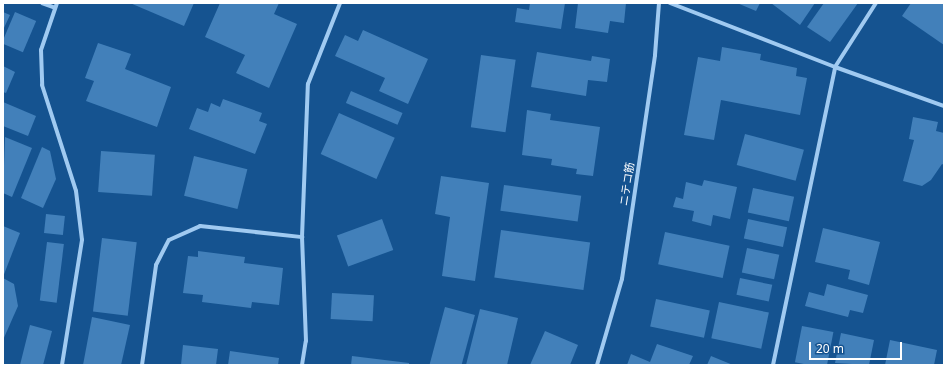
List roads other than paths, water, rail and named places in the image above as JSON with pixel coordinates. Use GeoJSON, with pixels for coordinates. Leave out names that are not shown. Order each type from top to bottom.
{"type":"FeatureCollection","features":[{"type":"Feature","properties":{"kind":"street"},"geometry":{"type":"LineString","coordinates":[[42,3],[53,8]]}},
{"type":"Feature","properties":{"kind":"street"},"geometry":{"type":"LineString","coordinates":[[57,3],[53,8],[41,50],[42,85],[76,191],[82,240],[62,365]]}},
{"type":"Feature","properties":{"kind":"street"},"geometry":{"type":"LineString","coordinates":[[302,365],[306,341],[302,237],[308,84],[340,3]]}},
{"type":"Feature","properties":{"kind":"street","name":"ニテコ筋"},"geometry":{"type":"LineString","coordinates":[[597,365],[622,279],[655,55],[659,3]]}},
{"type":"Feature","properties":{"kind":"street"},"geometry":{"type":"LineString","coordinates":[[670,3],[834,67],[944,106]]}},
{"type":"Feature","properties":{"kind":"street"},"geometry":{"type":"LineString","coordinates":[[773,365],[834,67],[876,3]]}},
{"type":"Feature","properties":{"kind":"street"},"geometry":{"type":"LineString","coordinates":[[142,365],[156,265],[169,240],[200,226],[302,237]]}}]}
